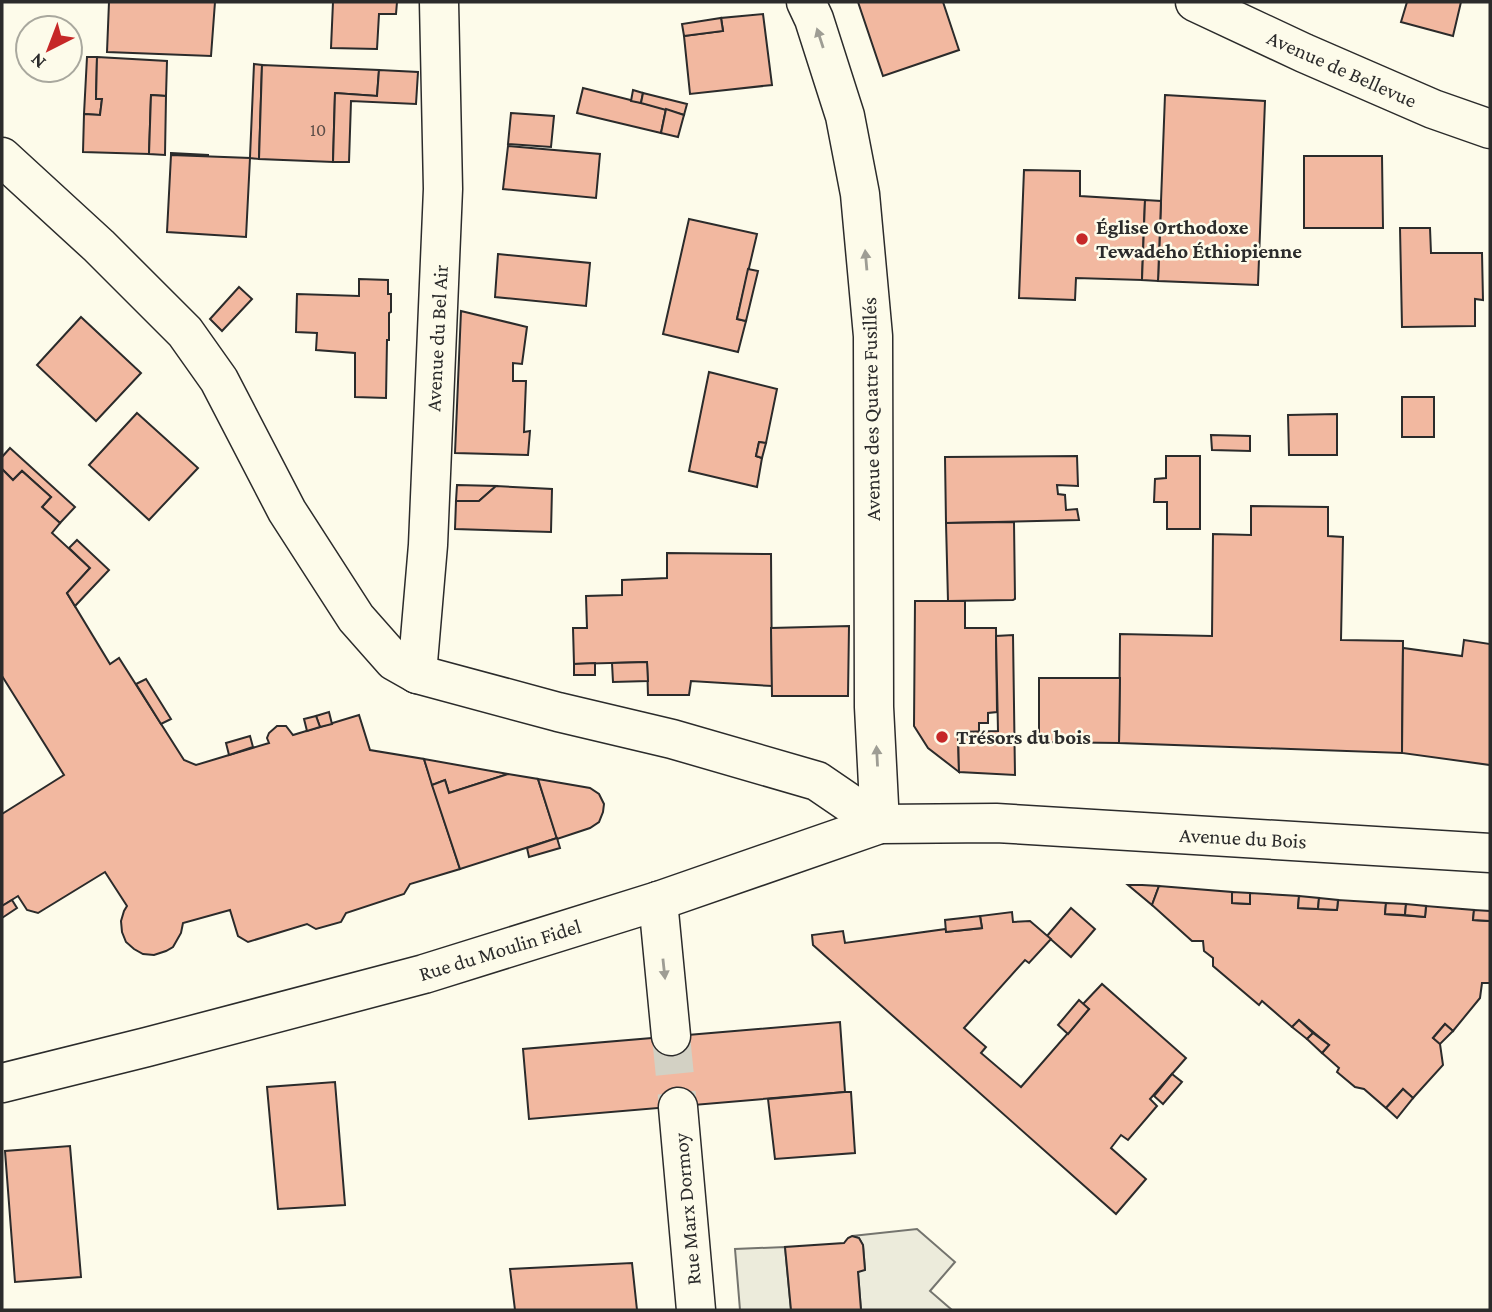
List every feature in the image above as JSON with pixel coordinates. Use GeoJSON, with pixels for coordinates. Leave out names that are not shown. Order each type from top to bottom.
{"type":"FeatureCollection","features":[{"type":"Feature","properties":{"kind":"street","name":"Avenue du Bel Air"},"geometry":{"type":"LineString","coordinates":[[417,674],[428,544],[443,189],[439,2]]}},
{"type":"Feature","properties":{"kind":"street","name":"Avenue des Quatre Fusillés"},"geometry":{"type":"LineString","coordinates":[[806,2],[845,116],[860,194],[873,336],[874,707],[880,824]]}},
{"type":"Feature","properties":{"kind":"street","name":"Avenue de Bellevue"},"geometry":{"type":"LineString","coordinates":[[1195,2],[1410,99],[1490,129]]}},
{"type":"Feature","properties":{"kind":"street"},"geometry":{"type":"LineString","coordinates":[[2,157],[99,246],[185,332],[219,380],[287,511],[356,618],[394,661],[417,674],[558,712],[672,738],[817,780],[880,824]]}},
{"type":"Feature","properties":{"kind":"street","name":"Rue du Moulin Fidel"},"geometry":{"type":"LineString","coordinates":[[2,1083],[424,974],[657,901],[880,824],[996,823]]}},
{"type":"Feature","properties":{"kind":"street","name":"Avenue du Bois"},"geometry":{"type":"LineString","coordinates":[[996,823],[1490,853]]}},
{"type":"Feature","properties":{"kind":"street"},"geometry":{"type":"LineString","coordinates":[[657,901],[671,1037]]}},
{"type":"Feature","properties":{"kind":"street","name":"Rue Marx Dormoy"},"geometry":{"type":"LineString","coordinates":[[678,1107],[696,1310]]}},
{"type":"Feature","properties":{"kind":"shaded area"},"geometry":{"type":"Polygon","coordinates":[[[917,1229],[955,1262],[930,1291],[952,1310],[861,1310],[858,1272],[865,1269],[863,1245],[859,1238],[852,1236],[917,1229]]]}},
{"type":"Feature","properties":{"kind":"shaded area"},"geometry":{"type":"Polygon","coordinates":[[[785,1247],[791,1310],[740,1310],[735,1249],[785,1247]]]}},
{"type":"Feature","properties":{"kind":"building"},"geometry":{"type":"Polygon","coordinates":[[[109,2],[215,2],[211,56],[107,52],[109,2]]]}},
{"type":"Feature","properties":{"kind":"building"},"geometry":{"type":"Polygon","coordinates":[[[333,2],[397,2],[396,14],[379,14],[377,49],[331,48],[333,2]]]}},
{"type":"Feature","properties":{"kind":"building"},"geometry":{"type":"Polygon","coordinates":[[[858,2],[943,2],[959,50],[883,76],[858,2]]]}},
{"type":"Feature","properties":{"kind":"building"},"geometry":{"type":"Polygon","coordinates":[[[1407,2],[1461,2],[1453,36],[1401,22],[1407,2]]]}},
{"type":"Feature","properties":{"kind":"building"},"geometry":{"type":"Polygon","coordinates":[[[763,14],[772,85],[690,94],[684,36],[723,31],[721,18],[763,14]]]}},
{"type":"Feature","properties":{"kind":"building"},"geometry":{"type":"Polygon","coordinates":[[[721,18],[723,31],[684,36],[682,24],[721,18]]]}},
{"type":"Feature","properties":{"kind":"building"},"geometry":{"type":"Polygon","coordinates":[[[87,57],[97,57],[96,99],[102,99],[100,115],[84,114],[87,57]]]}},
{"type":"Feature","properties":{"kind":"building"},"geometry":{"type":"Polygon","coordinates":[[[97,57],[167,61],[166,96],[151,95],[149,154],[83,152],[84,114],[100,115],[102,99],[96,99],[97,57]]]}},
{"type":"Feature","properties":{"kind":"building"},"geometry":{"type":"Polygon","coordinates":[[[254,64],[262,65],[259,159],[250,158],[254,64]]]}},
{"type":"Feature","properties":{"kind":"building"},"geometry":{"type":"Polygon","coordinates":[[[262,65],[379,70],[377,96],[335,93],[333,162],[259,159],[262,65]]]}},
{"type":"Feature","properties":{"kind":"building"},"geometry":{"type":"Polygon","coordinates":[[[379,70],[418,72],[416,104],[351,101],[349,162],[333,162],[335,93],[377,96],[379,70]]]}},
{"type":"Feature","properties":{"kind":"building"},"geometry":{"type":"Polygon","coordinates":[[[583,88],[666,109],[661,133],[577,113],[583,88]]]}},
{"type":"Feature","properties":{"kind":"building"},"geometry":{"type":"Polygon","coordinates":[[[633,90],[643,93],[641,103],[631,101],[633,90]]]}},
{"type":"Feature","properties":{"kind":"building"},"geometry":{"type":"Polygon","coordinates":[[[643,93],[687,104],[684,115],[641,103],[643,93]]]}},
{"type":"Feature","properties":{"kind":"building"},"geometry":{"type":"Polygon","coordinates":[[[151,95],[166,96],[165,155],[149,154],[151,95]]]}},
{"type":"Feature","properties":{"kind":"building"},"geometry":{"type":"Polygon","coordinates":[[[1165,95],[1265,101],[1258,285],[1158,281],[1165,95]]]}},
{"type":"Feature","properties":{"kind":"building"},"geometry":{"type":"Polygon","coordinates":[[[666,109],[684,115],[678,137],[661,133],[666,109]]]}},
{"type":"Feature","properties":{"kind":"building"},"geometry":{"type":"Polygon","coordinates":[[[511,113],[554,116],[551,147],[508,144],[511,113]]]}},
{"type":"Feature","properties":{"kind":"building"},"geometry":{"type":"Polygon","coordinates":[[[508,146],[600,154],[596,198],[503,189],[508,146]]]}},
{"type":"Feature","properties":{"kind":"building"},"geometry":{"type":"Polygon","coordinates":[[[171,155],[208,155],[208,157],[171,155]]]}},
{"type":"Feature","properties":{"kind":"building"},"geometry":{"type":"Polygon","coordinates":[[[171,155],[250,158],[246,237],[167,232],[171,155]]]}},
{"type":"Feature","properties":{"kind":"building"},"geometry":{"type":"Polygon","coordinates":[[[1304,156],[1382,156],[1383,228],[1304,228],[1304,156]]]}},
{"type":"Feature","properties":{"kind":"building","name":"Église Orthodoxe Tewadeho Éthiopienne"},"geometry":{"type":"Polygon","coordinates":[[[1024,170],[1080,171],[1080,196],[1145,200],[1142,280],[1076,278],[1075,300],[1019,298],[1024,170]]]}},
{"type":"Feature","properties":{"kind":"building"},"geometry":{"type":"Polygon","coordinates":[[[1145,200],[1161,201],[1158,281],[1142,280],[1145,200]]]}},
{"type":"Feature","properties":{"kind":"building"},"geometry":{"type":"Polygon","coordinates":[[[689,219],[757,234],[737,319],[746,321],[738,352],[663,334],[689,219]]]}},
{"type":"Feature","properties":{"kind":"building"},"geometry":{"type":"Polygon","coordinates":[[[1400,228],[1430,228],[1431,253],[1482,253],[1483,300],[1475,299],[1475,326],[1402,327],[1400,228]]]}},
{"type":"Feature","properties":{"kind":"building"},"geometry":{"type":"Polygon","coordinates":[[[498,254],[590,263],[586,306],[495,297],[498,254]]]}},
{"type":"Feature","properties":{"kind":"building"},"geometry":{"type":"Polygon","coordinates":[[[748,269],[758,271],[746,321],[737,319],[748,269]]]}},
{"type":"Feature","properties":{"kind":"building"},"geometry":{"type":"Polygon","coordinates":[[[359,279],[388,280],[391,312],[387,340],[386,398],[355,397],[355,353],[316,350],[317,333],[296,332],[297,294],[359,296],[359,279]]]}},
{"type":"Feature","properties":{"kind":"building"},"geometry":{"type":"Polygon","coordinates":[[[239,287],[252,299],[222,331],[210,319],[239,287]]]}},
{"type":"Feature","properties":{"kind":"building"},"geometry":{"type":"Polygon","coordinates":[[[461,311],[527,327],[522,364],[513,363],[513,381],[526,381],[524,432],[530,431],[528,455],[455,453],[461,311]]]}},
{"type":"Feature","properties":{"kind":"building"},"geometry":{"type":"Polygon","coordinates":[[[81,317],[141,373],[96,421],[37,365],[81,317]]]}},
{"type":"Feature","properties":{"kind":"building"},"geometry":{"type":"Polygon","coordinates":[[[709,372],[777,389],[766,443],[759,442],[756,456],[762,458],[757,487],[689,471],[709,372]]]}},
{"type":"Feature","properties":{"kind":"building"},"geometry":{"type":"Polygon","coordinates":[[[1402,397],[1434,397],[1434,437],[1402,437],[1402,397]]]}},
{"type":"Feature","properties":{"kind":"building"},"geometry":{"type":"Polygon","coordinates":[[[137,413],[198,468],[149,520],[89,465],[137,413]]]}},
{"type":"Feature","properties":{"kind":"building"},"geometry":{"type":"Polygon","coordinates":[[[1337,414],[1337,455],[1289,455],[1288,415],[1337,414]]]}},
{"type":"Feature","properties":{"kind":"building"},"geometry":{"type":"Polygon","coordinates":[[[1211,435],[1250,436],[1250,451],[1212,450],[1211,435]]]}},
{"type":"Feature","properties":{"kind":"building"},"geometry":{"type":"Polygon","coordinates":[[[759,442],[766,443],[762,458],[756,456],[759,442]]]}},
{"type":"Feature","properties":{"kind":"building"},"geometry":{"type":"Polygon","coordinates":[[[10,448],[75,507],[60,523],[42,507],[51,497],[22,471],[13,480],[2,469],[2,457],[10,448]]]}},
{"type":"Feature","properties":{"kind":"building"},"geometry":{"type":"Polygon","coordinates":[[[1077,456],[1078,486],[1057,485],[1058,494],[1065,495],[1066,510],[1077,509],[1079,520],[946,523],[945,457],[1077,456]]]}},
{"type":"Feature","properties":{"kind":"building"},"geometry":{"type":"Polygon","coordinates":[[[1166,456],[1200,456],[1200,529],[1167,529],[1167,502],[1154,502],[1155,479],[1166,478],[1166,456]]]}},
{"type":"Feature","properties":{"kind":"building"},"geometry":{"type":"Polygon","coordinates":[[[2,469],[13,480],[22,471],[51,497],[42,507],[60,523],[52,533],[90,568],[67,593],[110,664],[119,658],[184,760],[196,765],[269,743],[269,733],[277,726],[286,726],[293,735],[359,715],[370,750],[424,759],[460,869],[410,884],[404,894],[346,913],[341,922],[316,929],[307,924],[248,942],[238,936],[230,910],[183,923],[173,947],[154,955],[143,954],[126,942],[121,921],[127,906],[105,872],[38,913],[27,910],[18,896],[2,906],[2,814],[64,775],[2,676],[2,469]]]}},
{"type":"Feature","properties":{"kind":"building"},"geometry":{"type":"Polygon","coordinates":[[[457,485],[496,486],[479,501],[456,501],[457,485]]]}},
{"type":"Feature","properties":{"kind":"building"},"geometry":{"type":"Polygon","coordinates":[[[496,486],[552,489],[551,532],[455,529],[456,501],[479,501],[496,486]]]}},
{"type":"Feature","properties":{"kind":"building"},"geometry":{"type":"Polygon","coordinates":[[[1251,506],[1328,507],[1328,536],[1343,537],[1341,640],[1403,641],[1402,753],[1119,743],[1120,634],[1212,636],[1213,534],[1251,535],[1251,506]]]}},
{"type":"Feature","properties":{"kind":"building"},"geometry":{"type":"Polygon","coordinates":[[[1014,522],[1015,599],[948,601],[946,523],[1014,522]]]}},
{"type":"Feature","properties":{"kind":"building"},"geometry":{"type":"Polygon","coordinates":[[[77,540],[109,570],[75,606],[67,593],[90,568],[69,548],[77,540]]]}},
{"type":"Feature","properties":{"kind":"building"},"geometry":{"type":"Polygon","coordinates":[[[667,553],[771,554],[772,686],[691,681],[689,695],[648,695],[647,662],[574,664],[573,628],[587,628],[586,596],[622,595],[622,580],[667,578],[667,553]]]}},
{"type":"Feature","properties":{"kind":"building"},"geometry":{"type":"Polygon","coordinates":[[[915,601],[965,601],[965,628],[996,628],[997,712],[988,713],[988,723],[979,723],[979,732],[958,732],[959,772],[928,748],[914,726],[915,601]]]}},
{"type":"Feature","properties":{"kind":"building"},"geometry":{"type":"Polygon","coordinates":[[[849,626],[848,696],[772,696],[771,628],[849,626]]]}},
{"type":"Feature","properties":{"kind":"building"},"geometry":{"type":"Polygon","coordinates":[[[1013,635],[1015,775],[959,772],[958,732],[998,731],[996,636],[1013,635]]]}},
{"type":"Feature","properties":{"kind":"building"},"geometry":{"type":"Polygon","coordinates":[[[1464,640],[1490,644],[1490,765],[1402,753],[1403,648],[1462,656],[1464,640]]]}},
{"type":"Feature","properties":{"kind":"building"},"geometry":{"type":"Polygon","coordinates":[[[647,662],[648,681],[613,682],[612,663],[647,662]]]}},
{"type":"Feature","properties":{"kind":"building"},"geometry":{"type":"Polygon","coordinates":[[[595,663],[595,675],[574,675],[574,664],[595,663]]]}},
{"type":"Feature","properties":{"kind":"building"},"geometry":{"type":"Polygon","coordinates":[[[1039,678],[1120,678],[1119,743],[1039,742],[1039,678]]]}},
{"type":"Feature","properties":{"kind":"building"},"geometry":{"type":"Polygon","coordinates":[[[146,679],[171,719],[161,724],[136,684],[146,679]]]}},
{"type":"Feature","properties":{"kind":"building"},"geometry":{"type":"Polygon","coordinates":[[[329,712],[332,724],[320,727],[316,716],[329,712]]]}},
{"type":"Feature","properties":{"kind":"building"},"geometry":{"type":"Polygon","coordinates":[[[316,716],[320,727],[307,731],[304,719],[316,716]]]}},
{"type":"Feature","properties":{"kind":"building"},"geometry":{"type":"Polygon","coordinates":[[[250,736],[253,747],[229,755],[226,743],[250,736]]]}},
{"type":"Feature","properties":{"kind":"building"},"geometry":{"type":"Polygon","coordinates":[[[424,759],[508,774],[449,793],[445,780],[432,785],[424,759]]]}},
{"type":"Feature","properties":{"kind":"building"},"geometry":{"type":"Polygon","coordinates":[[[508,774],[538,779],[557,838],[460,869],[432,785],[445,780],[449,793],[508,774]]]}},
{"type":"Feature","properties":{"kind":"building"},"geometry":{"type":"Polygon","coordinates":[[[538,779],[590,788],[599,794],[604,804],[599,822],[590,828],[557,839],[538,779]]]}},
{"type":"Feature","properties":{"kind":"building"},"geometry":{"type":"Polygon","coordinates":[[[557,838],[560,848],[529,857],[527,848],[557,838]]]}},
{"type":"Feature","properties":{"kind":"building"},"geometry":{"type":"Polygon","coordinates":[[[1128,885],[1159,886],[1152,905],[1128,885]]]}},
{"type":"Feature","properties":{"kind":"building"},"geometry":{"type":"Polygon","coordinates":[[[1159,886],[1232,892],[1232,903],[1250,904],[1250,893],[1299,896],[1298,908],[1337,910],[1338,900],[1386,903],[1385,914],[1425,917],[1426,906],[1474,910],[1473,920],[1490,921],[1490,983],[1482,983],[1480,998],[1453,1031],[1445,1024],[1433,1038],[1440,1044],[1443,1065],[1413,1098],[1403,1089],[1386,1108],[1364,1089],[1355,1087],[1337,1072],[1339,1068],[1322,1053],[1329,1045],[1299,1020],[1292,1027],[1262,1001],[1259,1005],[1213,966],[1213,958],[1204,951],[1203,941],[1192,941],[1152,905],[1159,886]]]}},
{"type":"Feature","properties":{"kind":"building"},"geometry":{"type":"Polygon","coordinates":[[[1232,892],[1250,893],[1250,904],[1232,903],[1232,892]]]}},
{"type":"Feature","properties":{"kind":"building"},"geometry":{"type":"Polygon","coordinates":[[[1299,896],[1319,898],[1318,909],[1298,908],[1299,896]]]}},
{"type":"Feature","properties":{"kind":"building"},"geometry":{"type":"Polygon","coordinates":[[[1319,898],[1338,900],[1337,910],[1318,909],[1319,898]]]}},
{"type":"Feature","properties":{"kind":"building"},"geometry":{"type":"Polygon","coordinates":[[[12,900],[17,908],[2,918],[2,906],[12,900]]]}},
{"type":"Feature","properties":{"kind":"building"},"geometry":{"type":"Polygon","coordinates":[[[1386,903],[1406,904],[1405,915],[1385,914],[1386,903]]]}},
{"type":"Feature","properties":{"kind":"building"},"geometry":{"type":"Polygon","coordinates":[[[1406,904],[1426,906],[1425,917],[1405,915],[1406,904]]]}},
{"type":"Feature","properties":{"kind":"building"},"geometry":{"type":"Polygon","coordinates":[[[1071,908],[1095,929],[1071,957],[1047,936],[1071,908]]]}},
{"type":"Feature","properties":{"kind":"building"},"geometry":{"type":"Polygon","coordinates":[[[1474,910],[1490,911],[1490,921],[1473,920],[1474,910]]]}},
{"type":"Feature","properties":{"kind":"building"},"geometry":{"type":"Polygon","coordinates":[[[1012,912],[1013,922],[1030,921],[1051,939],[1029,963],[1025,960],[964,1028],[986,1047],[981,1053],[1021,1087],[1089,1009],[1083,1004],[1102,984],[1186,1058],[1150,1099],[1157,1106],[1128,1140],[1121,1135],[1111,1148],[1146,1179],[1116,1214],[813,945],[812,935],[843,931],[845,943],[946,929],[946,932],[982,928],[980,916],[1012,912]]]}},
{"type":"Feature","properties":{"kind":"building"},"geometry":{"type":"Polygon","coordinates":[[[980,916],[982,928],[946,932],[945,920],[980,916]]]}},
{"type":"Feature","properties":{"kind":"building"},"geometry":{"type":"Polygon","coordinates":[[[1079,1000],[1089,1009],[1068,1034],[1058,1025],[1079,1000]]]}},
{"type":"Feature","properties":{"kind":"building"},"geometry":{"type":"Polygon","coordinates":[[[1299,1020],[1313,1033],[1307,1039],[1292,1027],[1299,1020]]]}},
{"type":"Feature","properties":{"kind":"building"},"geometry":{"type":"Polygon","coordinates":[[[840,1022],[845,1092],[529,1119],[523,1049],[840,1022]]]}},
{"type":"Feature","properties":{"kind":"building"},"geometry":{"type":"Polygon","coordinates":[[[1445,1024],[1453,1031],[1440,1044],[1433,1038],[1445,1024]]]}},
{"type":"Feature","properties":{"kind":"building"},"geometry":{"type":"Polygon","coordinates":[[[1313,1033],[1329,1045],[1322,1053],[1307,1039],[1313,1033]]]}},
{"type":"Feature","properties":{"kind":"building"},"geometry":{"type":"Polygon","coordinates":[[[1172,1074],[1182,1082],[1163,1104],[1154,1096],[1172,1074]]]}},
{"type":"Feature","properties":{"kind":"building"},"geometry":{"type":"Polygon","coordinates":[[[335,1082],[345,1205],[278,1209],[267,1087],[335,1082]]]}},
{"type":"Feature","properties":{"kind":"building"},"geometry":{"type":"Polygon","coordinates":[[[1403,1089],[1413,1098],[1397,1118],[1386,1108],[1403,1089]]]}},
{"type":"Feature","properties":{"kind":"building"},"geometry":{"type":"Polygon","coordinates":[[[851,1092],[855,1153],[775,1159],[768,1099],[851,1092]]]}},
{"type":"Feature","properties":{"kind":"building"},"geometry":{"type":"Polygon","coordinates":[[[70,1146],[81,1277],[15,1282],[5,1151],[70,1146]]]}},
{"type":"Feature","properties":{"kind":"building"},"geometry":{"type":"Polygon","coordinates":[[[852,1236],[859,1238],[863,1245],[865,1270],[858,1272],[861,1310],[791,1310],[785,1247],[844,1243],[852,1236]]]}},
{"type":"Feature","properties":{"kind":"building"},"geometry":{"type":"Polygon","coordinates":[[[632,1263],[637,1310],[515,1310],[510,1269],[632,1263]]]}},
{"type":"Feature","properties":{"kind":"tunnel"},"geometry":{"type":"LineString","coordinates":[[671,1036],[678,1107]]}},
{"type":"Feature","properties":{"kind":"place","name":"Église Orthodoxe Tewadeho Éthiopienne"},"geometry":{"type":"Point","coordinates":[1082,239]}},
{"type":"Feature","properties":{"kind":"place","name":"Trésors du bois"},"geometry":{"type":"Point","coordinates":[942,737]}}]}
